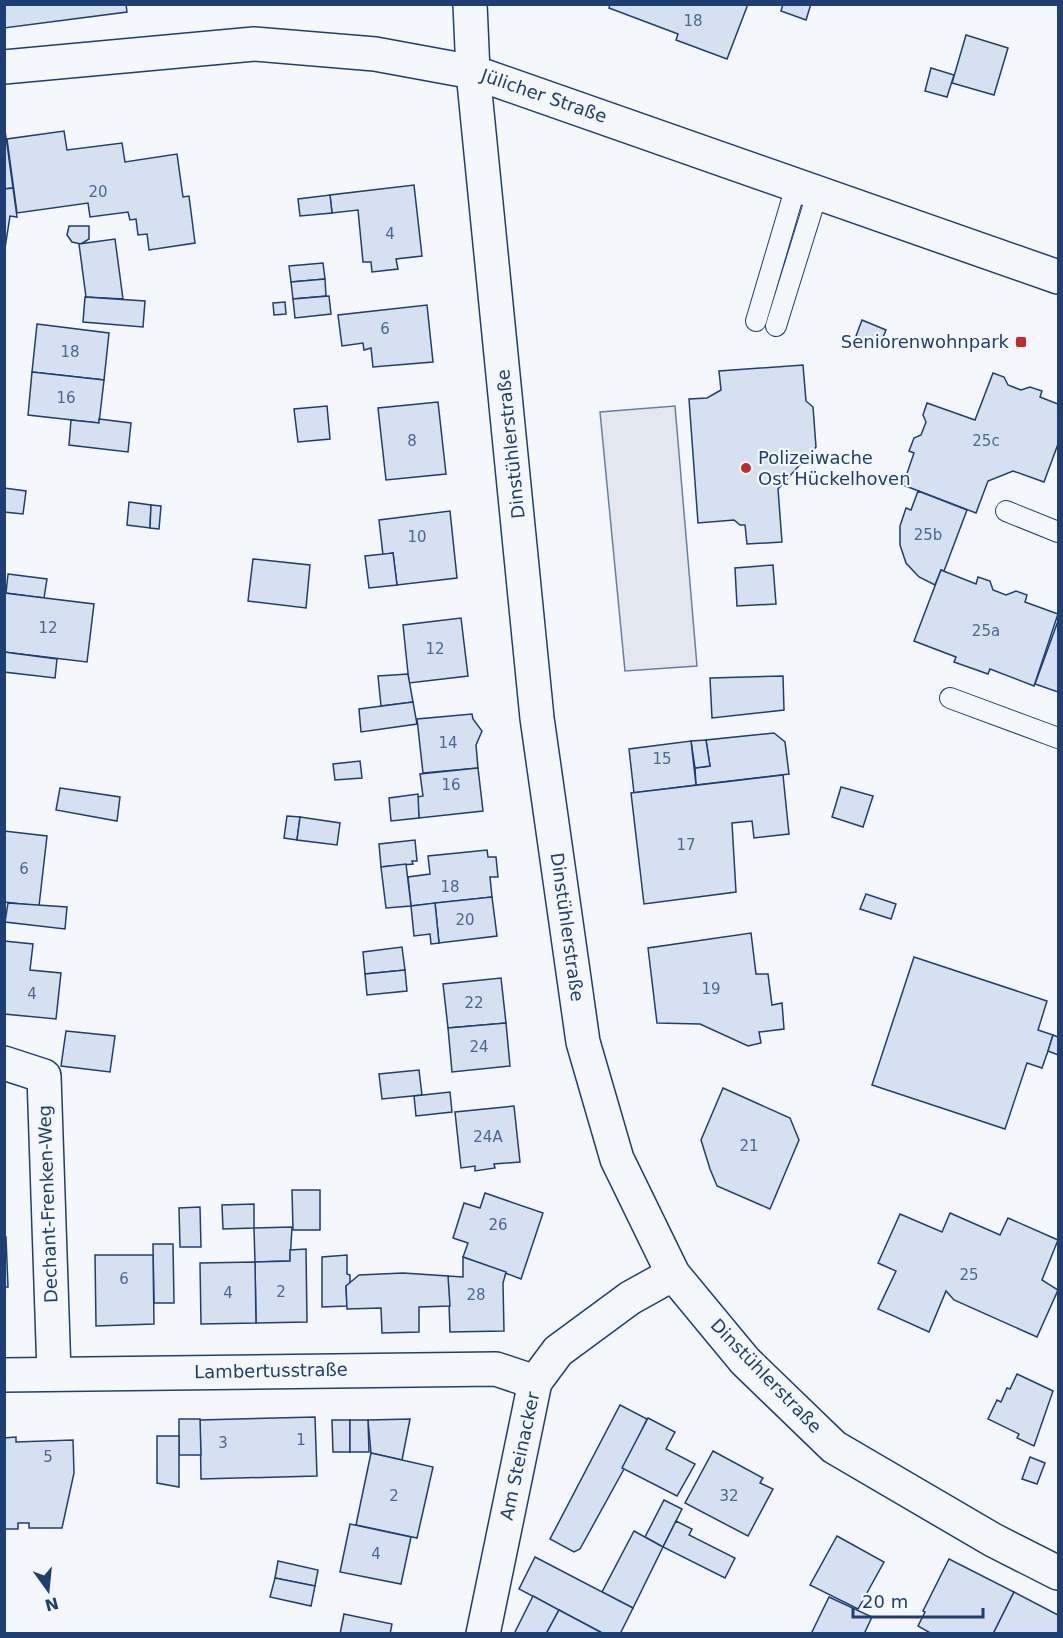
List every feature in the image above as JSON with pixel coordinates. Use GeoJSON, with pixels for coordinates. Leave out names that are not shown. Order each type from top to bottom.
{"type":"FeatureCollection","features":[{"type":"Feature","properties":{"kind":"main road","name":"Dinstühlerstraße"},"geometry":{"type":"LineString","coordinates":[[470,4],[472,72],[537,718],[584,1042],[617,1159],[673,1274],[745,1361],[834,1447],[993,1540],[1059,1573]]}},
{"type":"Feature","properties":{"kind":"main road","name":"Jülicher Straße"},"geometry":{"type":"LineString","coordinates":[[4,67],[254,44],[375,54],[472,72],[600,115],[1059,278]]}},
{"type":"Feature","properties":{"kind":"main road","name":"Dechant-Frenken-Weg"},"geometry":{"type":"LineString","coordinates":[[4,1063],[44,1076],[54,1373]]}},
{"type":"Feature","properties":{"kind":"main road","name":"Am Steinacker"},"geometry":{"type":"LineString","coordinates":[[483,1634],[536,1382],[558,1351],[630,1298],[673,1274]]}},
{"type":"Feature","properties":{"kind":"main road","name":"Lambertusstraße"},"geometry":{"type":"LineString","coordinates":[[4,1375],[496,1369],[536,1382]]}},
{"type":"Feature","properties":{"kind":"lane"},"geometry":{"type":"LineString","coordinates":[[756,321],[806,190]]}},
{"type":"Feature","properties":{"kind":"lane"},"geometry":{"type":"LineString","coordinates":[[776,326],[806,190]]}},
{"type":"Feature","properties":{"kind":"lane"},"geometry":{"type":"LineString","coordinates":[[1006,511],[1059,532]]}},
{"type":"Feature","properties":{"kind":"lane"},"geometry":{"type":"LineString","coordinates":[[950,698],[1059,738]]}},
{"type":"Feature","properties":{"kind":"shaded area"},"geometry":{"type":"Polygon","coordinates":[[[675,406],[697,666],[625,671],[600,412],[675,406]]]}},
{"type":"Feature","properties":{"kind":"building"},"geometry":{"type":"Polygon","coordinates":[[[4,4],[126,4],[127,12],[4,28],[4,4]]]}},
{"type":"Feature","properties":{"kind":"building"},"geometry":{"type":"Polygon","coordinates":[[[610,4],[748,4],[727,59],[676,40],[678,34],[609,8],[610,4]]]}},
{"type":"Feature","properties":{"kind":"building"},"geometry":{"type":"Polygon","coordinates":[[[783,4],[811,4],[806,20],[781,11],[783,4]]]}},
{"type":"Feature","properties":{"kind":"building"},"geometry":{"type":"Polygon","coordinates":[[[966,35],[1008,48],[994,95],[952,83],[966,35]]]}},
{"type":"Feature","properties":{"kind":"building"},"geometry":{"type":"Polygon","coordinates":[[[931,68],[954,75],[947,97],[925,91],[931,68]]]}},
{"type":"Feature","properties":{"kind":"building"},"geometry":{"type":"Polygon","coordinates":[[[4,123],[13,188],[4,189],[4,123]]]}},
{"type":"Feature","properties":{"kind":"building"},"geometry":{"type":"Polygon","coordinates":[[[64,131],[67,150],[122,143],[125,162],[177,154],[183,197],[189,196],[195,243],[149,250],[147,234],[138,235],[136,219],[130,220],[128,212],[90,217],[88,203],[17,213],[7,139],[64,131]]]}},
{"type":"Feature","properties":{"kind":"building"},"geometry":{"type":"Polygon","coordinates":[[[414,185],[422,256],[396,259],[398,269],[372,272],[371,262],[363,262],[358,210],[332,213],[330,195],[414,185]]]}},
{"type":"Feature","properties":{"kind":"building"},"geometry":{"type":"Polygon","coordinates":[[[13,188],[17,217],[10,216],[4,255],[4,189],[13,188]]]}},
{"type":"Feature","properties":{"kind":"building"},"geometry":{"type":"Polygon","coordinates":[[[330,195],[332,213],[300,216],[298,199],[330,195]]]}},
{"type":"Feature","properties":{"kind":"building"},"geometry":{"type":"Polygon","coordinates":[[[69,226],[89,226],[89,239],[81,244],[72,242],[67,235],[69,226]]]}},
{"type":"Feature","properties":{"kind":"building"},"geometry":{"type":"Polygon","coordinates":[[[115,239],[123,299],[86,297],[79,244],[115,239]]]}},
{"type":"Feature","properties":{"kind":"building"},"geometry":{"type":"Polygon","coordinates":[[[323,263],[325,279],[291,282],[289,266],[323,263]]]}},
{"type":"Feature","properties":{"kind":"building"},"geometry":{"type":"Polygon","coordinates":[[[325,279],[326,296],[293,299],[291,282],[325,279]]]}},
{"type":"Feature","properties":{"kind":"building"},"geometry":{"type":"Polygon","coordinates":[[[329,296],[331,314],[295,318],[293,299],[329,296]]]}},
{"type":"Feature","properties":{"kind":"building"},"geometry":{"type":"Polygon","coordinates":[[[85,297],[145,301],[143,327],[83,322],[85,297]]]}},
{"type":"Feature","properties":{"kind":"building"},"geometry":{"type":"Polygon","coordinates":[[[285,302],[286,314],[274,315],[273,303],[285,302]]]}},
{"type":"Feature","properties":{"kind":"building"},"geometry":{"type":"Polygon","coordinates":[[[427,305],[433,362],[373,367],[371,348],[364,350],[363,343],[342,346],[338,315],[427,305]]]}},
{"type":"Feature","properties":{"kind":"building"},"geometry":{"type":"Polygon","coordinates":[[[862,320],[886,330],[880,345],[856,336],[862,320]]]}},
{"type":"Feature","properties":{"kind":"building"},"geometry":{"type":"Polygon","coordinates":[[[37,324],[109,333],[104,380],[32,372],[37,324]]]}},
{"type":"Feature","properties":{"kind":"building","name":"Polizeiwache Ost Hückelhoven"},"geometry":{"type":"Polygon","coordinates":[[[803,365],[806,401],[813,407],[816,447],[778,489],[782,542],[747,544],[745,525],[740,525],[734,520],[698,523],[689,399],[707,398],[721,390],[719,371],[803,365]]]}},
{"type":"Feature","properties":{"kind":"building"},"geometry":{"type":"Polygon","coordinates":[[[32,372],[104,380],[99,423],[28,415],[32,372]]]}},
{"type":"Feature","properties":{"kind":"building"},"geometry":{"type":"Polygon","coordinates":[[[993,373],[1004,377],[1008,385],[1021,390],[1030,387],[1042,391],[1040,397],[1058,404],[1058,444],[1044,482],[1013,471],[988,481],[976,513],[903,485],[914,453],[909,451],[914,438],[921,435],[926,422],[923,415],[927,403],[975,420],[993,373]]]}},
{"type":"Feature","properties":{"kind":"building"},"geometry":{"type":"Polygon","coordinates":[[[438,402],[446,474],[386,480],[378,408],[438,402]]]}},
{"type":"Feature","properties":{"kind":"building"},"geometry":{"type":"Polygon","coordinates":[[[327,406],[330,439],[298,442],[294,409],[327,406]]]}},
{"type":"Feature","properties":{"kind":"building"},"geometry":{"type":"Polygon","coordinates":[[[99,419],[131,423],[128,452],[69,445],[71,420],[99,423],[99,419]]]}},
{"type":"Feature","properties":{"kind":"building"},"geometry":{"type":"Polygon","coordinates":[[[4,488],[26,491],[23,514],[4,512],[4,488]]]}},
{"type":"Feature","properties":{"kind":"building"},"geometry":{"type":"Polygon","coordinates":[[[918,491],[967,510],[944,571],[941,570],[935,585],[919,577],[906,563],[900,545],[900,526],[906,508],[911,510],[918,491]]]}},
{"type":"Feature","properties":{"kind":"building"},"geometry":{"type":"Polygon","coordinates":[[[129,502],[151,505],[150,528],[127,525],[129,502]]]}},
{"type":"Feature","properties":{"kind":"building"},"geometry":{"type":"Polygon","coordinates":[[[151,505],[161,506],[159,529],[150,528],[151,505]]]}},
{"type":"Feature","properties":{"kind":"building"},"geometry":{"type":"Polygon","coordinates":[[[450,511],[457,578],[397,585],[393,553],[383,555],[379,520],[450,511]]]}},
{"type":"Feature","properties":{"kind":"building"},"geometry":{"type":"Polygon","coordinates":[[[393,553],[397,585],[369,588],[365,556],[393,553]]]}},
{"type":"Feature","properties":{"kind":"building"},"geometry":{"type":"Polygon","coordinates":[[[253,559],[310,565],[306,608],[248,601],[253,559]]]}},
{"type":"Feature","properties":{"kind":"building"},"geometry":{"type":"Polygon","coordinates":[[[773,565],[776,604],[737,606],[735,568],[773,565]]]}},
{"type":"Feature","properties":{"kind":"building"},"geometry":{"type":"Polygon","coordinates":[[[941,570],[976,584],[978,577],[990,581],[993,590],[1006,595],[1016,591],[1027,595],[1025,602],[1058,614],[1034,686],[990,669],[988,674],[954,662],[956,657],[914,641],[941,570]]]}},
{"type":"Feature","properties":{"kind":"building"},"geometry":{"type":"Polygon","coordinates":[[[8,574],[47,579],[44,598],[6,593],[8,574]]]}},
{"type":"Feature","properties":{"kind":"building"},"geometry":{"type":"Polygon","coordinates":[[[4,593],[94,604],[87,662],[4,652],[4,593]]]}},
{"type":"Feature","properties":{"kind":"building"},"geometry":{"type":"Polygon","coordinates":[[[461,618],[468,676],[409,683],[403,625],[461,618]]]}},
{"type":"Feature","properties":{"kind":"building"},"geometry":{"type":"Polygon","coordinates":[[[1058,621],[1058,692],[1035,684],[1058,621]]]}},
{"type":"Feature","properties":{"kind":"building"},"geometry":{"type":"Polygon","coordinates":[[[4,652],[57,659],[55,678],[4,672],[4,652]]]}},
{"type":"Feature","properties":{"kind":"building"},"geometry":{"type":"Polygon","coordinates":[[[408,674],[413,702],[381,706],[378,676],[408,674]]]}},
{"type":"Feature","properties":{"kind":"building"},"geometry":{"type":"Polygon","coordinates":[[[783,676],[784,710],[712,718],[710,678],[783,676]]]}},
{"type":"Feature","properties":{"kind":"building"},"geometry":{"type":"Polygon","coordinates":[[[413,702],[417,724],[361,732],[359,709],[413,702]]]}},
{"type":"Feature","properties":{"kind":"building"},"geometry":{"type":"Polygon","coordinates":[[[472,714],[482,731],[476,745],[478,768],[423,773],[417,719],[472,714]]]}},
{"type":"Feature","properties":{"kind":"building"},"geometry":{"type":"Polygon","coordinates":[[[774,733],[785,742],[789,774],[696,785],[695,768],[710,766],[706,740],[774,733]]]}},
{"type":"Feature","properties":{"kind":"building"},"geometry":{"type":"Polygon","coordinates":[[[706,740],[710,766],[695,768],[691,741],[706,740]]]}},
{"type":"Feature","properties":{"kind":"building"},"geometry":{"type":"Polygon","coordinates":[[[691,741],[696,785],[634,793],[629,749],[691,741]]]}},
{"type":"Feature","properties":{"kind":"building"},"geometry":{"type":"Polygon","coordinates":[[[360,761],[362,778],[335,780],[333,764],[360,761]]]}},
{"type":"Feature","properties":{"kind":"building"},"geometry":{"type":"Polygon","coordinates":[[[478,768],[483,811],[419,818],[417,797],[423,796],[420,774],[478,768]]]}},
{"type":"Feature","properties":{"kind":"building"},"geometry":{"type":"Polygon","coordinates":[[[783,775],[789,834],[754,838],[752,821],[732,823],[736,892],[644,904],[631,793],[783,775]]]}},
{"type":"Feature","properties":{"kind":"building"},"geometry":{"type":"Polygon","coordinates":[[[841,787],[873,796],[863,827],[832,817],[841,787]]]}},
{"type":"Feature","properties":{"kind":"building"},"geometry":{"type":"Polygon","coordinates":[[[60,788],[120,797],[117,821],[56,810],[60,788]]]}},
{"type":"Feature","properties":{"kind":"building"},"geometry":{"type":"Polygon","coordinates":[[[418,794],[419,818],[391,821],[389,798],[418,794]]]}},
{"type":"Feature","properties":{"kind":"building"},"geometry":{"type":"Polygon","coordinates":[[[287,816],[300,817],[297,840],[284,838],[287,816]]]}},
{"type":"Feature","properties":{"kind":"building"},"geometry":{"type":"Polygon","coordinates":[[[300,817],[340,823],[337,845],[297,840],[300,817]]]}},
{"type":"Feature","properties":{"kind":"building"},"geometry":{"type":"Polygon","coordinates":[[[4,831],[47,836],[39,906],[4,902],[4,831]]]}},
{"type":"Feature","properties":{"kind":"building"},"geometry":{"type":"Polygon","coordinates":[[[415,840],[417,861],[412,861],[413,864],[381,867],[379,844],[415,840]]]}},
{"type":"Feature","properties":{"kind":"building"},"geometry":{"type":"Polygon","coordinates":[[[487,850],[488,857],[496,857],[498,877],[490,877],[492,897],[411,906],[408,877],[430,874],[428,856],[487,850]]]}},
{"type":"Feature","properties":{"kind":"building"},"geometry":{"type":"Polygon","coordinates":[[[406,864],[411,906],[386,908],[381,867],[406,864]]]}},
{"type":"Feature","properties":{"kind":"building"},"geometry":{"type":"Polygon","coordinates":[[[866,894],[896,904],[891,919],[860,909],[866,894]]]}},
{"type":"Feature","properties":{"kind":"building"},"geometry":{"type":"Polygon","coordinates":[[[492,897],[497,936],[439,943],[435,903],[492,897]]]}},
{"type":"Feature","properties":{"kind":"building"},"geometry":{"type":"Polygon","coordinates":[[[8,903],[67,907],[65,929],[5,922],[8,903]]]}},
{"type":"Feature","properties":{"kind":"building"},"geometry":{"type":"Polygon","coordinates":[[[435,903],[439,943],[431,944],[430,934],[414,936],[411,906],[435,903]]]}},
{"type":"Feature","properties":{"kind":"building"},"geometry":{"type":"Polygon","coordinates":[[[751,933],[756,974],[768,974],[772,1005],[782,1003],[784,1029],[759,1032],[761,1043],[748,1046],[700,1024],[657,1023],[648,948],[751,933]]]}},
{"type":"Feature","properties":{"kind":"building"},"geometry":{"type":"Polygon","coordinates":[[[4,941],[33,944],[30,970],[61,973],[56,1019],[4,1014],[4,941]]]}},
{"type":"Feature","properties":{"kind":"building"},"geometry":{"type":"Polygon","coordinates":[[[402,947],[405,970],[365,974],[363,952],[402,947]]]}},
{"type":"Feature","properties":{"kind":"building"},"geometry":{"type":"Polygon","coordinates":[[[914,957],[1047,1001],[1038,1030],[1053,1035],[1048,1051],[1042,1068],[1027,1063],[1005,1129],[872,1085],[914,957]]]}},
{"type":"Feature","properties":{"kind":"building"},"geometry":{"type":"Polygon","coordinates":[[[405,970],[407,991],[367,995],[365,974],[405,970]]]}},
{"type":"Feature","properties":{"kind":"building"},"geometry":{"type":"Polygon","coordinates":[[[501,978],[506,1023],[448,1028],[443,984],[501,978]]]}},
{"type":"Feature","properties":{"kind":"building"},"geometry":{"type":"Polygon","coordinates":[[[506,1023],[510,1066],[452,1072],[448,1028],[506,1023]]]}},
{"type":"Feature","properties":{"kind":"building"},"geometry":{"type":"Polygon","coordinates":[[[66,1031],[115,1036],[110,1072],[61,1066],[66,1031]]]}},
{"type":"Feature","properties":{"kind":"building"},"geometry":{"type":"Polygon","coordinates":[[[1053,1035],[1058,1037],[1058,1055],[1048,1051],[1053,1035]]]}},
{"type":"Feature","properties":{"kind":"building"},"geometry":{"type":"Polygon","coordinates":[[[419,1070],[422,1095],[382,1099],[379,1074],[419,1070]]]}},
{"type":"Feature","properties":{"kind":"building"},"geometry":{"type":"Polygon","coordinates":[[[723,1088],[790,1118],[799,1140],[770,1209],[717,1186],[710,1169],[701,1140],[723,1088]]]}},
{"type":"Feature","properties":{"kind":"building"},"geometry":{"type":"Polygon","coordinates":[[[450,1092],[452,1112],[416,1116],[414,1096],[450,1092]]]}},
{"type":"Feature","properties":{"kind":"building"},"geometry":{"type":"Polygon","coordinates":[[[514,1106],[520,1162],[494,1164],[495,1168],[475,1171],[475,1166],[461,1168],[455,1112],[514,1106]]]}},
{"type":"Feature","properties":{"kind":"building"},"geometry":{"type":"Polygon","coordinates":[[[292,1190],[320,1190],[320,1230],[293,1230],[292,1190]]]}},
{"type":"Feature","properties":{"kind":"building"},"geometry":{"type":"Polygon","coordinates":[[[485,1193],[543,1213],[521,1279],[463,1257],[468,1243],[453,1238],[464,1203],[480,1208],[485,1193]]]}},
{"type":"Feature","properties":{"kind":"building"},"geometry":{"type":"Polygon","coordinates":[[[254,1204],[254,1228],[223,1229],[222,1205],[254,1204]]]}},
{"type":"Feature","properties":{"kind":"building"},"geometry":{"type":"Polygon","coordinates":[[[200,1207],[201,1247],[180,1247],[179,1208],[200,1207]]]}},
{"type":"Feature","properties":{"kind":"building"},"geometry":{"type":"Polygon","coordinates":[[[950,1213],[1000,1235],[1008,1218],[1058,1240],[1042,1280],[1058,1290],[1037,1337],[954,1300],[946,1291],[929,1332],[878,1309],[896,1271],[878,1263],[900,1214],[942,1232],[950,1213]]]}},
{"type":"Feature","properties":{"kind":"building"},"geometry":{"type":"Polygon","coordinates":[[[292,1227],[290,1261],[255,1262],[254,1228],[292,1227]]]}},
{"type":"Feature","properties":{"kind":"building"},"geometry":{"type":"Polygon","coordinates":[[[4,1237],[6,1237],[8,1287],[4,1287],[4,1237]]]}},
{"type":"Feature","properties":{"kind":"building"},"geometry":{"type":"Polygon","coordinates":[[[153,1244],[173,1244],[174,1303],[154,1303],[153,1244]]]}},
{"type":"Feature","properties":{"kind":"building"},"geometry":{"type":"Polygon","coordinates":[[[306,1249],[307,1322],[256,1323],[255,1262],[290,1261],[290,1250],[306,1249]]]}},
{"type":"Feature","properties":{"kind":"building"},"geometry":{"type":"Polygon","coordinates":[[[95,1255],[153,1255],[154,1324],[96,1326],[95,1255]]]}},
{"type":"Feature","properties":{"kind":"building"},"geometry":{"type":"Polygon","coordinates":[[[347,1255],[347,1274],[350,1275],[350,1283],[346,1286],[347,1306],[322,1307],[322,1257],[347,1255]]]}},
{"type":"Feature","properties":{"kind":"building"},"geometry":{"type":"Polygon","coordinates":[[[463,1257],[506,1272],[503,1283],[504,1331],[450,1332],[448,1276],[463,1277],[463,1257]]]}},
{"type":"Feature","properties":{"kind":"building"},"geometry":{"type":"Polygon","coordinates":[[[255,1262],[256,1323],[201,1324],[200,1263],[255,1262]]]}},
{"type":"Feature","properties":{"kind":"building"},"geometry":{"type":"Polygon","coordinates":[[[403,1273],[448,1276],[450,1306],[419,1307],[419,1332],[382,1333],[381,1308],[347,1309],[346,1286],[359,1275],[403,1273]]]}},
{"type":"Feature","properties":{"kind":"building"},"geometry":{"type":"Polygon","coordinates":[[[1017,1374],[1053,1391],[1034,1446],[1017,1438],[1019,1434],[988,1419],[997,1400],[1001,1402],[1017,1374]]]}},
{"type":"Feature","properties":{"kind":"building"},"geometry":{"type":"Polygon","coordinates":[[[620,1405],[647,1419],[624,1469],[580,1549],[574,1552],[550,1539],[620,1405]]]}},
{"type":"Feature","properties":{"kind":"building"},"geometry":{"type":"Polygon","coordinates":[[[315,1417],[317,1476],[201,1479],[200,1420],[315,1417]]]}},
{"type":"Feature","properties":{"kind":"building"},"geometry":{"type":"Polygon","coordinates":[[[648,1418],[675,1432],[666,1449],[695,1464],[677,1496],[622,1468],[648,1418]]]}},
{"type":"Feature","properties":{"kind":"building"},"geometry":{"type":"Polygon","coordinates":[[[179,1419],[200,1419],[201,1455],[179,1455],[179,1419]]]}},
{"type":"Feature","properties":{"kind":"building"},"geometry":{"type":"Polygon","coordinates":[[[410,1419],[402,1460],[371,1453],[368,1420],[410,1419]]]}},
{"type":"Feature","properties":{"kind":"building"},"geometry":{"type":"Polygon","coordinates":[[[332,1420],[350,1420],[350,1452],[333,1452],[332,1420]]]}},
{"type":"Feature","properties":{"kind":"building"},"geometry":{"type":"Polygon","coordinates":[[[350,1420],[368,1420],[369,1452],[350,1452],[350,1420]]]}},
{"type":"Feature","properties":{"kind":"building"},"geometry":{"type":"Polygon","coordinates":[[[157,1436],[179,1436],[179,1487],[157,1483],[157,1436]]]}},
{"type":"Feature","properties":{"kind":"building"},"geometry":{"type":"Polygon","coordinates":[[[16,1437],[16,1442],[73,1440],[74,1473],[62,1528],[29,1528],[29,1523],[18,1523],[18,1529],[4,1529],[4,1438],[16,1437]]]}},
{"type":"Feature","properties":{"kind":"building"},"geometry":{"type":"Polygon","coordinates":[[[713,1451],[763,1478],[760,1483],[773,1489],[748,1536],[685,1503],[713,1451]]]}},
{"type":"Feature","properties":{"kind":"building"},"geometry":{"type":"Polygon","coordinates":[[[371,1453],[433,1467],[417,1538],[356,1525],[371,1453]]]}},
{"type":"Feature","properties":{"kind":"building"},"geometry":{"type":"Polygon","coordinates":[[[1030,1457],[1045,1463],[1037,1484],[1022,1479],[1030,1457]]]}},
{"type":"Feature","properties":{"kind":"building"},"geometry":{"type":"Polygon","coordinates":[[[664,1500],[682,1509],[663,1547],[645,1537],[664,1500]]]}},
{"type":"Feature","properties":{"kind":"building"},"geometry":{"type":"Polygon","coordinates":[[[676,1521],[692,1529],[689,1535],[735,1558],[725,1578],[663,1547],[676,1521]]]}},
{"type":"Feature","properties":{"kind":"building"},"geometry":{"type":"Polygon","coordinates":[[[350,1524],[411,1537],[401,1584],[340,1572],[350,1524]]]}},
{"type":"Feature","properties":{"kind":"building"},"geometry":{"type":"Polygon","coordinates":[[[634,1531],[663,1547],[633,1608],[602,1592],[634,1531]]]}},
{"type":"Feature","properties":{"kind":"building"},"geometry":{"type":"Polygon","coordinates":[[[837,1536],[884,1562],[858,1609],[810,1585],[837,1536]]]}},
{"type":"Feature","properties":{"kind":"building"},"geometry":{"type":"Polygon","coordinates":[[[535,1557],[633,1608],[620,1634],[604,1634],[519,1589],[535,1557]]]}},
{"type":"Feature","properties":{"kind":"building"},"geometry":{"type":"Polygon","coordinates":[[[949,1559],[1014,1592],[993,1634],[932,1634],[918,1626],[949,1559]]]}},
{"type":"Feature","properties":{"kind":"building"},"geometry":{"type":"Polygon","coordinates":[[[278,1561],[318,1570],[315,1586],[275,1578],[278,1561]]]}},
{"type":"Feature","properties":{"kind":"building"},"geometry":{"type":"Polygon","coordinates":[[[275,1578],[315,1586],[311,1606],[270,1597],[275,1578]]]}},
{"type":"Feature","properties":{"kind":"building"},"geometry":{"type":"Polygon","coordinates":[[[1014,1592],[1058,1615],[1058,1634],[993,1634],[1014,1592]]]}},
{"type":"Feature","properties":{"kind":"building"},"geometry":{"type":"Polygon","coordinates":[[[533,1596],[559,1610],[546,1634],[514,1634],[533,1596]]]}},
{"type":"Feature","properties":{"kind":"building"},"geometry":{"type":"Polygon","coordinates":[[[829,1597],[872,1617],[864,1634],[811,1634],[829,1597]]]}},
{"type":"Feature","properties":{"kind":"building"},"geometry":{"type":"Polygon","coordinates":[[[559,1610],[604,1634],[546,1634],[559,1610]]]}},
{"type":"Feature","properties":{"kind":"building"},"geometry":{"type":"Polygon","coordinates":[[[344,1614],[392,1624],[390,1634],[340,1634],[344,1614]]]}},
{"type":"Feature","properties":{"kind":"place","name":"Seniorenwohnpark"},"geometry":{"type":"Point","coordinates":[1021,342]}},
{"type":"Feature","properties":{"kind":"place","name":"Polizeiwache Ost Hückelhoven"},"geometry":{"type":"Point","coordinates":[746,468]}}]}
